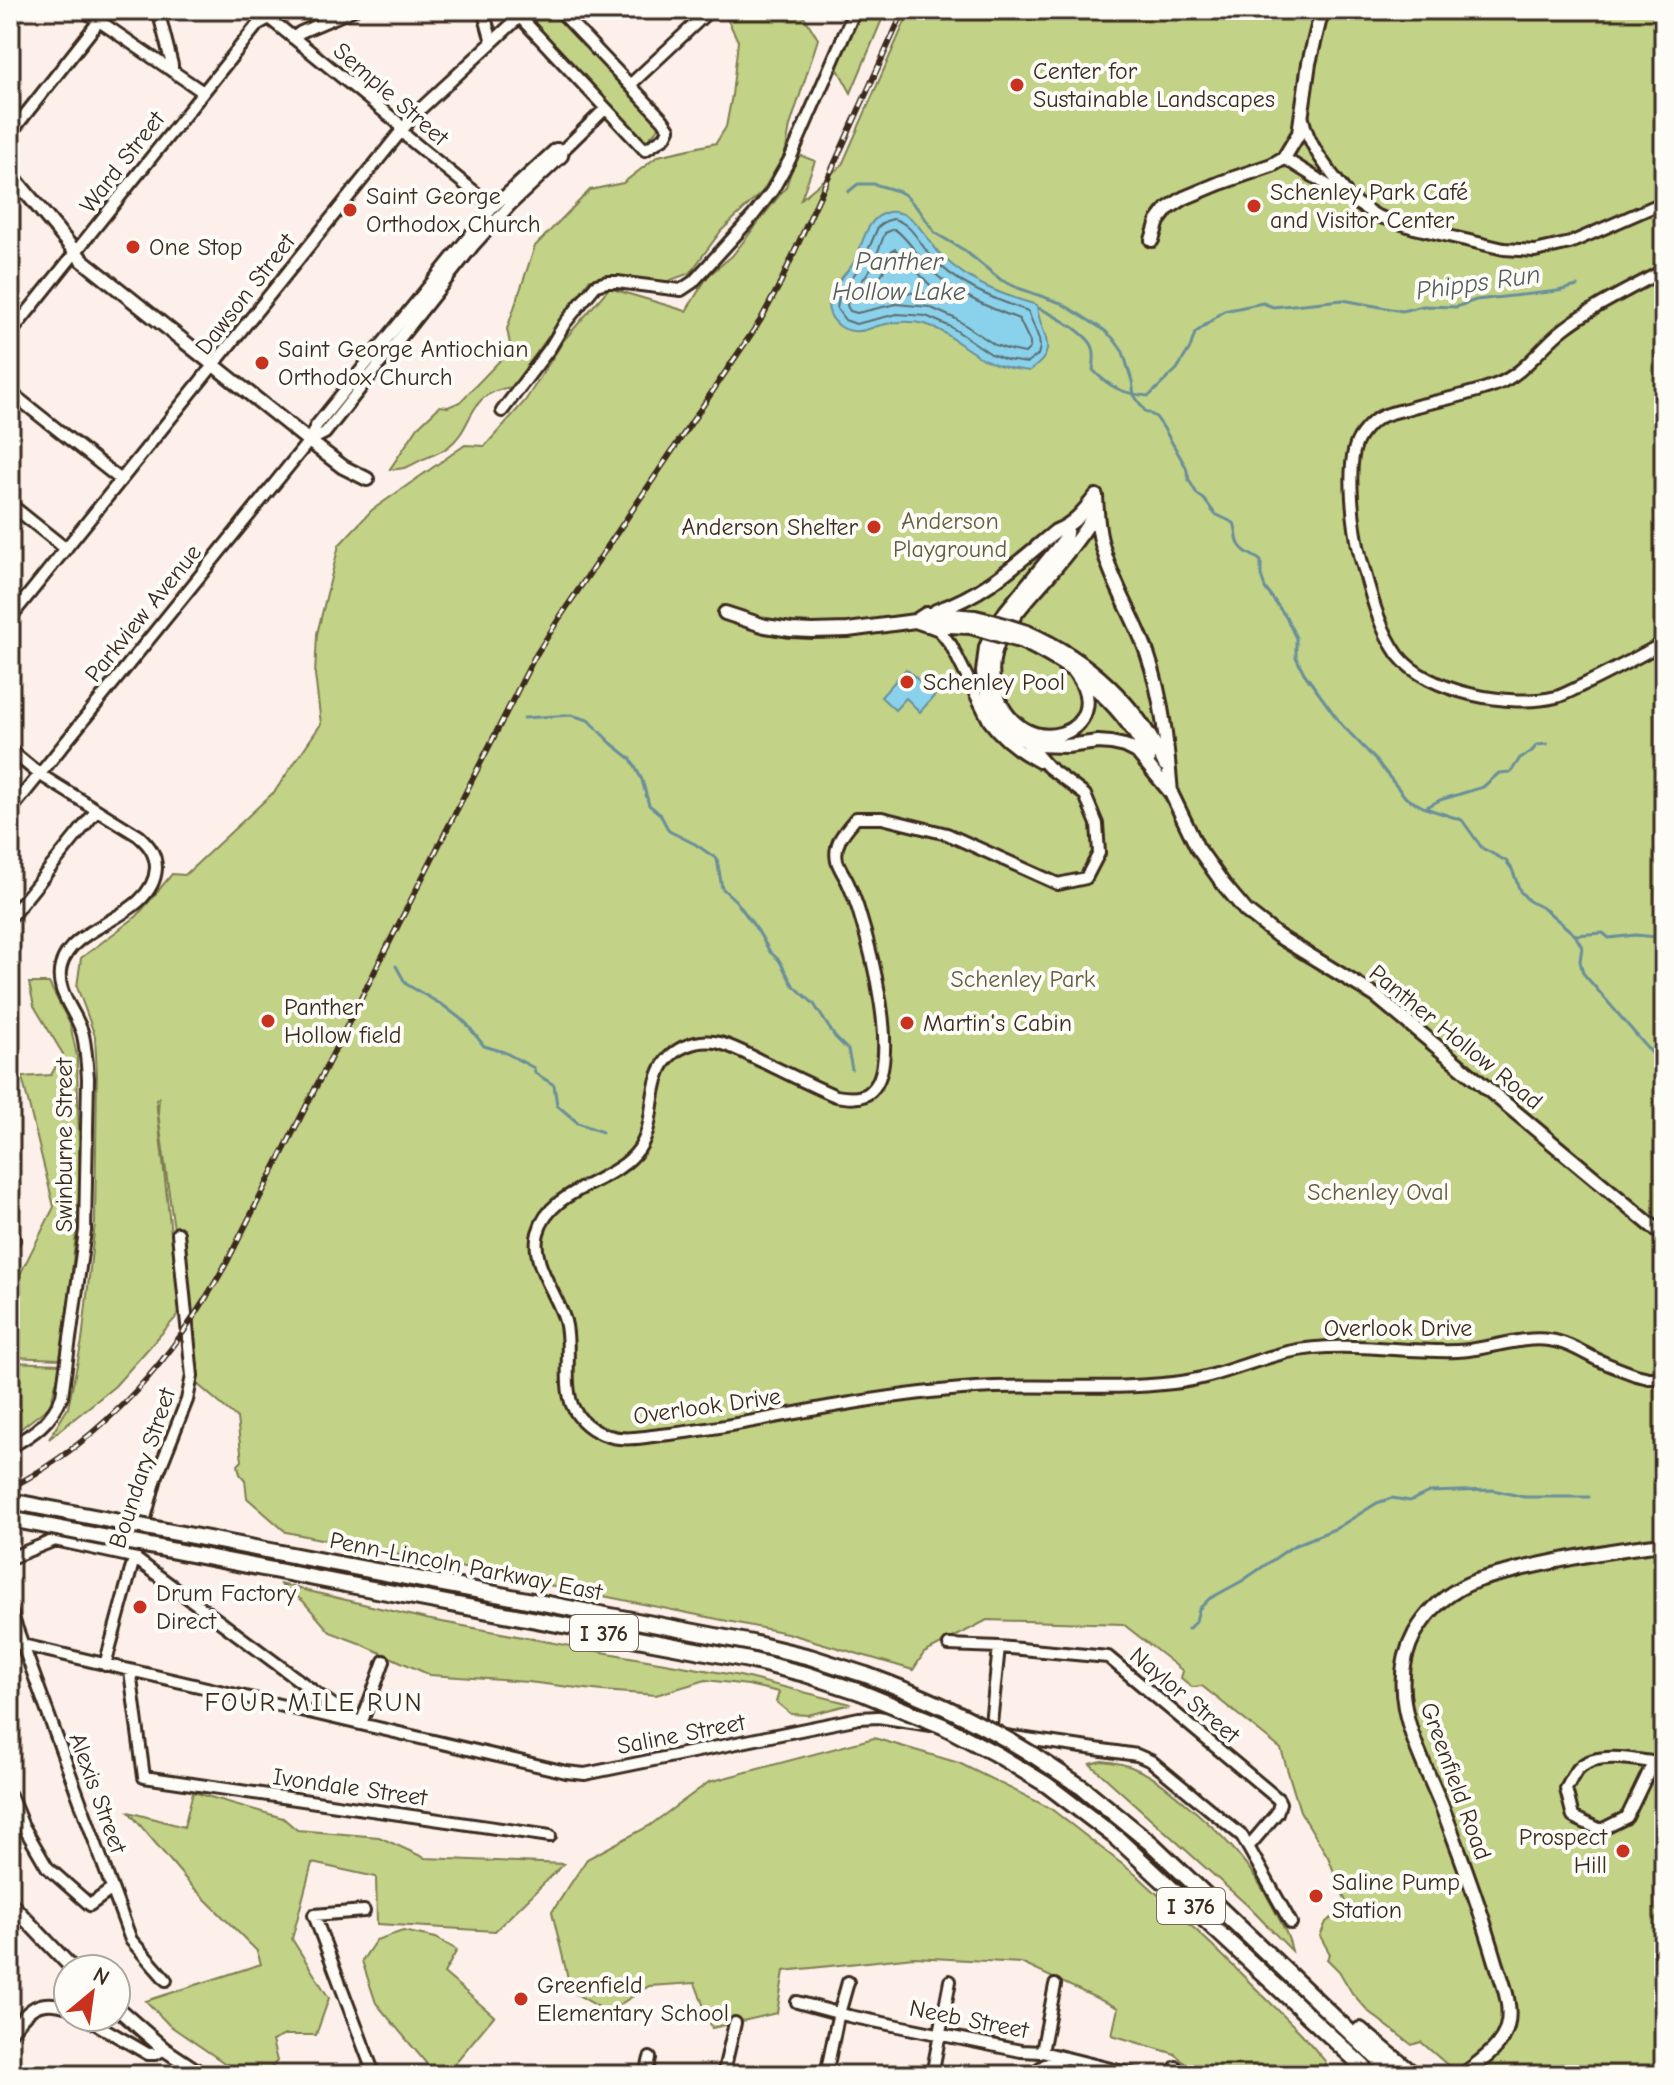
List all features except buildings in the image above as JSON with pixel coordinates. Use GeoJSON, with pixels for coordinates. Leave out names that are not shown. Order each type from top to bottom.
{"type":"FeatureCollection","features":[{"type":"Feature","properties":{"kind":"highway","name":"Penn-Lincoln Parkway East"},"geometry":{"type":"LineString","coordinates":[[10,1501],[752,1643],[866,1675],[952,1710],[1033,1755],[1083,1788],[1130,1825],[1395,2075]]}},
{"type":"Feature","properties":{"kind":"highway","name":"Penn-Lincoln Parkway East"},"geometry":{"type":"LineString","coordinates":[[10,1519],[749,1660],[860,1692],[943,1726],[1047,1785],[1118,1839],[1372,2075]]}},
{"type":"Feature","properties":{"kind":"highway"},"geometry":{"type":"LineString","coordinates":[[1259,1944],[1414,2075]]}},
{"type":"Feature","properties":{"kind":"main road"},"geometry":{"type":"LineString","coordinates":[[1152,240],[1158,221],[1167,209],[1184,198],[1284,158],[1299,133],[1312,44],[1322,10]]}},
{"type":"Feature","properties":{"kind":"main road"},"geometry":{"type":"LineString","coordinates":[[10,173],[75,253],[309,441],[343,467],[367,479]]}},
{"type":"Feature","properties":{"kind":"main road"},"geometry":{"type":"LineString","coordinates":[[923,620],[981,591],[1056,531],[1077,519],[1096,496],[1103,550],[1156,681],[1163,776]]}},
{"type":"Feature","properties":{"kind":"main road"},"geometry":{"type":"LineString","coordinates":[[1074,671],[1082,680],[1086,707],[1076,726],[1067,733],[1048,737],[1029,732],[1012,719],[995,688],[993,666],[996,645],[1006,627],[1096,512]]}},
{"type":"Feature","properties":{"kind":"main road"},"geometry":{"type":"LineString","coordinates":[[1067,527],[1103,550]]}},
{"type":"Feature","properties":{"kind":"main road"},"geometry":{"type":"LineString","coordinates":[[1067,527],[1065,539],[997,624],[986,647],[983,660],[985,686],[993,707],[1007,727],[1027,743],[1043,747],[1098,742],[1125,746],[1137,752],[1163,776]]}},
{"type":"Feature","properties":{"kind":"main road"},"geometry":{"type":"LineString","coordinates":[[725,613],[765,626],[791,630],[848,630],[923,620],[973,622],[1059,648],[1096,673],[1114,690],[1159,751],[1163,776]]}},
{"type":"Feature","properties":{"kind":"main road"},"geometry":{"type":"LineString","coordinates":[[1025,637],[1100,692],[1119,712],[1163,776]]}},
{"type":"Feature","properties":{"kind":"main road","name":"Panther Hollow Road"},"geometry":{"type":"LineString","coordinates":[[1163,776],[1197,847],[1246,911],[1278,936],[1376,996],[1664,1236]]}},
{"type":"Feature","properties":{"kind":"main road","name":"Greenfield Road"},"geometry":{"type":"LineString","coordinates":[[1463,2075],[1502,2040],[1509,2012],[1480,1913],[1406,1718],[1402,1690],[1407,1651],[1419,1627],[1435,1607],[1467,1584],[1584,1555],[1664,1544]]}},
{"type":"Feature","properties":{"kind":"main road"},"geometry":{"type":"LineString","coordinates":[[10,1903],[58,1953]]}},
{"type":"Feature","properties":{"kind":"main road"},"geometry":{"type":"LineString","coordinates":[[132,2021],[164,2049],[203,2075]]}},
{"type":"Feature","properties":{"kind":"street"},"geometry":{"type":"LineString","coordinates":[[83,10],[203,92]]}},
{"type":"Feature","properties":{"kind":"street"},"geometry":{"type":"LineString","coordinates":[[158,10],[172,71]]}},
{"type":"Feature","properties":{"kind":"street"},"geometry":{"type":"LineString","coordinates":[[293,38],[353,10]]}},
{"type":"Feature","properties":{"kind":"street"},"geometry":{"type":"LineString","coordinates":[[483,10],[492,42]]}},
{"type":"Feature","properties":{"kind":"street"},"geometry":{"type":"LineString","coordinates":[[523,13],[605,109],[645,150],[665,137],[669,129],[663,120],[559,10]]}},
{"type":"Feature","properties":{"kind":"street"},"geometry":{"type":"LineString","coordinates":[[631,84],[710,10]]}},
{"type":"Feature","properties":{"kind":"street"},"geometry":{"type":"LineString","coordinates":[[502,411],[596,285],[617,282],[681,290],[693,282],[753,216],[790,159],[855,10]]}},
{"type":"Feature","properties":{"kind":"street","name":"Dawson Street"},"geometry":{"type":"LineString","coordinates":[[10,618],[402,129],[523,13]]}},
{"type":"Feature","properties":{"kind":"street","name":"Semple Street"},"geometry":{"type":"LineString","coordinates":[[268,14],[397,122],[407,137],[493,207]]}},
{"type":"Feature","properties":{"kind":"street","name":"Ward Street"},"geometry":{"type":"LineString","coordinates":[[10,334],[268,14]]}},
{"type":"Feature","properties":{"kind":"street"},"geometry":{"type":"LineString","coordinates":[[10,134],[99,21]]}},
{"type":"Feature","properties":{"kind":"street","name":"Parkview Avenue"},"geometry":{"type":"LineString","coordinates":[[309,441],[325,433],[473,246],[605,109]]}},
{"type":"Feature","properties":{"kind":"street"},"geometry":{"type":"LineString","coordinates":[[1301,113],[1304,127],[1320,159],[1353,202]]}},
{"type":"Feature","properties":{"kind":"street","name":"Parkview Avenue"},"geometry":{"type":"LineString","coordinates":[[10,811],[309,441],[316,426],[493,207],[556,149],[563,150]]}},
{"type":"Feature","properties":{"kind":"street"},"geometry":{"type":"LineString","coordinates":[[1284,158],[1377,216],[1504,249],[1535,251],[1570,243],[1664,202]]}},
{"type":"Feature","properties":{"kind":"street"},"geometry":{"type":"LineString","coordinates":[[1664,270],[1584,314],[1562,330],[1514,376],[1478,391],[1375,420],[1358,440],[1352,463],[1354,527],[1370,594],[1400,657],[1422,675],[1446,687],[1477,696],[1533,701],[1559,696],[1664,643]]}},
{"type":"Feature","properties":{"kind":"street"},"geometry":{"type":"LineString","coordinates":[[10,392],[121,480]]}},
{"type":"Feature","properties":{"kind":"street"},"geometry":{"type":"LineString","coordinates":[[10,504],[66,549]]}},
{"type":"Feature","properties":{"kind":"street","name":"Overlook Drive"},"geometry":{"type":"LineString","coordinates":[[923,620],[939,630],[951,645],[997,731],[1085,795],[1097,824],[1099,853],[1086,878],[1058,884],[947,834],[882,818],[856,818],[838,839],[837,861],[859,912],[876,972],[884,1038],[881,1074],[872,1091],[849,1098],[836,1096],[732,1047],[708,1041],[688,1045],[674,1055],[659,1073],[645,1140],[636,1154],[625,1165],[565,1198],[539,1229],[538,1260],[565,1321],[569,1339],[569,1390],[572,1404],[584,1422],[616,1438],[674,1434],[871,1400],[954,1390],[1177,1383],[1286,1353],[1351,1346],[1457,1351],[1534,1339],[1553,1340],[1636,1375],[1664,1378]]}},
{"type":"Feature","properties":{"kind":"street","name":"Overlook Drive"},"geometry":{"type":"LineString","coordinates":[[1027,743],[1048,767]]}},
{"type":"Feature","properties":{"kind":"street","name":"Swinburne Street"},"geometry":{"type":"LineString","coordinates":[[10,750],[39,774],[146,842],[155,858],[155,875],[148,891],[127,910],[77,941],[61,964],[61,989],[82,1032],[86,1054],[85,1231],[62,1396],[46,1423],[10,1447]]}},
{"type":"Feature","properties":{"kind":"street"},"geometry":{"type":"LineString","coordinates":[[10,918],[97,810]]}},
{"type":"Feature","properties":{"kind":"street"},"geometry":{"type":"LineString","coordinates":[[10,1226],[14,1240]]}},
{"type":"Feature","properties":{"kind":"street","name":"Boundary Street"},"geometry":{"type":"LineString","coordinates":[[105,1665],[156,1478],[187,1400],[192,1376],[178,1233]]}},
{"type":"Feature","properties":{"kind":"street"},"geometry":{"type":"LineString","coordinates":[[10,1558],[55,1540],[133,1557],[361,1724],[384,1661]]}},
{"type":"Feature","properties":{"kind":"street","name":"Alexis Street"},"geometry":{"type":"LineString","coordinates":[[10,1610],[131,1940],[166,1980]]}},
{"type":"Feature","properties":{"kind":"street","name":"Saline Street"},"geometry":{"type":"LineString","coordinates":[[10,1642],[585,1774],[868,1717],[1145,1757],[1235,1828],[1249,1846],[1291,1923]]}},
{"type":"Feature","properties":{"kind":"street","name":"Naylor Street"},"geometry":{"type":"LineString","coordinates":[[949,1645],[1108,1657],[1278,1799],[1277,1813],[1249,1846]]}},
{"type":"Feature","properties":{"kind":"street"},"geometry":{"type":"LineString","coordinates":[[990,1733],[999,1647]]}},
{"type":"Feature","properties":{"kind":"street","name":"Ivondale Street"},"geometry":{"type":"LineString","coordinates":[[130,1671],[144,1777],[550,1836]]}},
{"type":"Feature","properties":{"kind":"street"},"geometry":{"type":"LineString","coordinates":[[1595,1758],[1658,1763],[1627,1817],[1601,1830],[1573,1817],[1566,1789],[1579,1768],[1595,1758]]}},
{"type":"Feature","properties":{"kind":"street"},"geometry":{"type":"LineString","coordinates":[[11,1801],[47,1867],[90,1905],[112,1889]]}},
{"type":"Feature","properties":{"kind":"street"},"geometry":{"type":"LineString","coordinates":[[364,1911],[314,1915],[371,2066],[369,2075]]}},
{"type":"Feature","properties":{"kind":"street"},"geometry":{"type":"LineString","coordinates":[[932,2075],[950,1981]]}},
{"type":"Feature","properties":{"kind":"street"},"geometry":{"type":"LineString","coordinates":[[826,2075],[848,1982]]}},
{"type":"Feature","properties":{"kind":"street"},"geometry":{"type":"LineString","coordinates":[[1042,2052],[1055,1985]]}},
{"type":"Feature","properties":{"kind":"street","name":"Neeb Street"},"geometry":{"type":"LineString","coordinates":[[797,2002],[849,2016],[1021,2051],[1042,2052],[1135,2075]]}},
{"type":"Feature","properties":{"kind":"street"},"geometry":{"type":"LineString","coordinates":[[10,2033],[26,2013],[40,2004],[52,2003]]}},
{"type":"Feature","properties":{"kind":"street"},"geometry":{"type":"LineString","coordinates":[[723,2075],[735,2023]]}},
{"type":"Feature","properties":{"kind":"street"},"geometry":{"type":"LineString","coordinates":[[112,2033],[148,2054],[164,2049]]}},
{"type":"Feature","properties":{"kind":"street"},"geometry":{"type":"LineString","coordinates":[[646,2075],[650,2058]]}},
{"type":"Feature","properties":{"kind":"street"},"geometry":{"type":"LineString","coordinates":[[1036,2075],[1037,2070],[1045,2065],[1064,2059]]}},
{"type":"Feature","properties":{"kind":"green space"},"geometry":{"type":"Polygon","coordinates":[[[544,10],[558,13],[660,124],[647,140],[643,140],[538,30],[536,18],[544,10]]]}},
{"type":"Feature","properties":{"kind":"green space"},"geometry":{"type":"Polygon","coordinates":[[[723,10],[800,10],[818,39],[790,126],[785,154],[762,192],[721,231],[690,273],[663,283],[590,279],[512,387],[497,390],[478,403],[457,439],[445,449],[405,468],[390,469],[418,427],[440,406],[448,407],[460,402],[511,349],[507,329],[535,246],[590,190],[623,183],[658,156],[716,143],[726,127],[738,41],[723,10]]]}},
{"type":"Feature","properties":{"kind":"green space"},"geometry":{"type":"Polygon","coordinates":[[[859,10],[886,10],[851,93],[835,64],[859,10]]]}},
{"type":"Feature","properties":{"kind":"green space","name":"Schenley Park"},"geometry":{"type":"Polygon","coordinates":[[[910,10],[1664,10],[1664,2075],[1459,2075],[1421,2042],[1412,2045],[1369,2012],[1327,1959],[1330,1954],[1320,1936],[1326,1922],[1348,1907],[1328,1857],[1300,1811],[1281,1749],[1202,1686],[1192,1687],[1181,1678],[1183,1671],[1123,1624],[987,1620],[924,1653],[913,1670],[787,1633],[286,1532],[247,1498],[245,1480],[238,1465],[242,1461],[237,1418],[196,1383],[195,1334],[175,1237],[158,1113],[159,1098],[156,1100],[180,1313],[115,1386],[49,1439],[68,1408],[82,1341],[95,1223],[95,1036],[77,987],[81,958],[137,916],[172,874],[185,875],[275,791],[321,724],[315,675],[317,634],[339,545],[372,510],[465,445],[485,446],[525,401],[564,340],[609,288],[686,311],[708,276],[732,256],[786,187],[797,154],[815,161],[801,199],[842,165],[910,10]]]}},
{"type":"Feature","properties":{"kind":"green space"},"geometry":{"type":"Polygon","coordinates":[[[29,983],[49,983],[70,1024],[77,1056],[80,1193],[60,1359],[10,1357],[10,1294],[54,1207],[22,1077],[51,1075],[63,1054],[34,1006],[29,983]]]}},
{"type":"Feature","properties":{"kind":"green space"},"geometry":{"type":"Polygon","coordinates":[[[10,1362],[61,1364],[50,1406],[10,1437],[10,1362]]]}},
{"type":"Feature","properties":{"kind":"green space"},"geometry":{"type":"Polygon","coordinates":[[[279,1584],[426,1619],[740,1676],[851,1704],[808,1715],[791,1714],[776,1702],[779,1692],[706,1680],[656,1695],[430,1675],[330,1632],[303,1601],[279,1584]]]}},
{"type":"Feature","properties":{"kind":"green space"},"geometry":{"type":"Polygon","coordinates":[[[874,1738],[959,1763],[1050,1808],[1140,1878],[1212,1945],[1301,2033],[1325,2061],[1330,2075],[1197,2075],[1175,2054],[1112,2035],[1118,2008],[1021,1963],[914,1957],[784,1971],[777,2013],[712,2028],[695,1983],[649,1986],[608,2012],[571,1991],[552,1912],[587,1859],[649,1826],[709,1782],[874,1738]]]}},
{"type":"Feature","properties":{"kind":"green space"},"geometry":{"type":"Polygon","coordinates":[[[1102,1761],[1129,1766],[1156,1780],[1224,1838],[1266,1894],[1292,1951],[1247,1905],[1090,1764],[1102,1761]]]}},
{"type":"Feature","properties":{"kind":"green space"},"geometry":{"type":"Polygon","coordinates":[[[193,1792],[283,1818],[297,1830],[379,1837],[425,1858],[564,1864],[495,1931],[377,1924],[376,1877],[312,1863],[292,1939],[329,1998],[316,2035],[285,2035],[272,2041],[277,2061],[267,2073],[242,2075],[169,2025],[146,2001],[261,1964],[257,1951],[190,1884],[129,1812],[184,1827],[193,1792]]]}},
{"type":"Feature","properties":{"kind":"green space"},"geometry":{"type":"Polygon","coordinates":[[[403,1931],[436,1938],[457,1950],[444,1973],[494,2016],[445,2075],[436,2075],[376,2003],[362,1961],[376,1940],[403,1931]]]}},
{"type":"Feature","properties":{"kind":"water","name":"Panther Hollow Lake"},"geometry":{"type":"Polygon","coordinates":[[[888,212],[898,212],[913,220],[943,257],[975,281],[1037,305],[1047,348],[1039,363],[1029,371],[999,365],[925,324],[898,322],[852,331],[834,321],[828,302],[832,291],[852,265],[869,227],[888,212]]]}},
{"type":"Feature","properties":{"kind":"water","name":"Schenley Pool"},"geometry":{"type":"Polygon","coordinates":[[[906,669],[935,695],[920,712],[906,698],[895,710],[881,697],[906,669]]]}},
{"type":"Feature","properties":{"kind":"waterway"},"geometry":{"type":"LineString","coordinates":[[848,192],[858,184],[874,184],[898,191],[920,211],[935,233],[964,250],[1001,280],[1061,303],[1113,338],[1123,352],[1134,395],[1145,411],[1156,417],[1163,427],[1186,467],[1197,494],[1215,514],[1234,523],[1241,547],[1261,561],[1265,588],[1286,617],[1296,638],[1296,657],[1341,724],[1375,759],[1406,798],[1462,820],[1482,848],[1506,861],[1520,891],[1529,901],[1546,910],[1575,935],[1582,947],[1580,961],[1583,973],[1657,1059],[1664,1063]]}},
{"type":"Feature","properties":{"kind":"waterway","name":"Phipps Run"},"geometry":{"type":"LineString","coordinates":[[1038,308],[1073,327],[1089,340],[1094,355],[1093,370],[1105,381],[1125,392],[1149,396],[1177,369],[1195,333],[1224,311],[1263,303],[1273,307],[1343,300],[1402,311],[1423,306],[1456,307],[1476,300],[1577,286]]}},
{"type":"Feature","properties":{"kind":"waterway"},"geometry":{"type":"LineString","coordinates":[[524,718],[571,715],[588,720],[631,759],[642,780],[649,805],[660,814],[669,831],[717,859],[722,888],[758,931],[793,985],[814,1004],[835,1037],[848,1050],[852,1069]]}},
{"type":"Feature","properties":{"kind":"waterway"},"geometry":{"type":"LineString","coordinates":[[1425,808],[1440,800],[1483,787],[1499,773],[1511,772],[1520,758],[1537,745],[1547,744]]}},
{"type":"Feature","properties":{"kind":"waterway"},"geometry":{"type":"LineString","coordinates":[[1575,935],[1603,933],[1609,938],[1635,935],[1657,937],[1664,934]]}},
{"type":"Feature","properties":{"kind":"waterway"},"geometry":{"type":"LineString","coordinates":[[396,966],[406,984],[466,1023],[484,1046],[504,1052],[534,1068],[535,1073],[554,1085],[557,1105],[578,1123],[602,1132]]}},
{"type":"Feature","properties":{"kind":"waterway"},"geometry":{"type":"LineString","coordinates":[[1188,1629],[1196,1621],[1199,1609],[1209,1599],[1293,1546],[1337,1528],[1377,1503],[1392,1498],[1410,1501],[1429,1492],[1493,1490],[1524,1497],[1589,1497]]}},
{"type":"Feature","properties":{"kind":"railway"},"geometry":{"type":"LineString","coordinates":[[10,1488],[78,1444],[108,1418],[162,1360],[208,1295],[534,658],[760,321],[779,286],[904,10]]}},
{"type":"Feature","properties":{"kind":"place","name":"Center for Sustainable Landscapes"},"geometry":{"type":"Point","coordinates":[1017,85]}},
{"type":"Feature","properties":{"kind":"place","name":"Schenley Park Café and Visitor Center"},"geometry":{"type":"Point","coordinates":[1254,206]}},
{"type":"Feature","properties":{"kind":"place","name":"Saint George Orthodox Church"},"geometry":{"type":"Point","coordinates":[350,210]}},
{"type":"Feature","properties":{"kind":"place","name":"One Stop"},"geometry":{"type":"Point","coordinates":[133,247]}},
{"type":"Feature","properties":{"kind":"place","name":"Saint George Antiochian Orthodox Church"},"geometry":{"type":"Point","coordinates":[262,363]}},
{"type":"Feature","properties":{"kind":"place","name":"Anderson Shelter"},"geometry":{"type":"Point","coordinates":[874,527]}},
{"type":"Feature","properties":{"kind":"place","name":"Schenley Pool"},"geometry":{"type":"Point","coordinates":[907,682]}},
{"type":"Feature","properties":{"kind":"place","name":"Panther Hollow field"},"geometry":{"type":"Point","coordinates":[268,1021]}},
{"type":"Feature","properties":{"kind":"place","name":"Martin's Cabin"},"geometry":{"type":"Point","coordinates":[907,1023]}},
{"type":"Feature","properties":{"kind":"place","name":"Drum Factory Direct"},"geometry":{"type":"Point","coordinates":[140,1607]}},
{"type":"Feature","properties":{"kind":"place","name":"Prospect Hill"},"geometry":{"type":"Point","coordinates":[1623,1851]}},
{"type":"Feature","properties":{"kind":"place","name":"Saline Pump Station"},"geometry":{"type":"Point","coordinates":[1316,1896]}},
{"type":"Feature","properties":{"kind":"place","name":"Greenfield Elementary School"},"geometry":{"type":"Point","coordinates":[521,1999]}},
{"type":"Feature","properties":{"kind":"district","name":"FOUR MILE RUN"},"geometry":{"type":"Point","coordinates":[314,1702]}},
{"type":"Feature","properties":{"kind":"park label","name":"Anderson Playground"},"geometry":{"type":"Point","coordinates":[950,535]}},
{"type":"Feature","properties":{"kind":"park label","name":"Schenley Oval"},"geometry":{"type":"Point","coordinates":[1378,1192]}}]}
